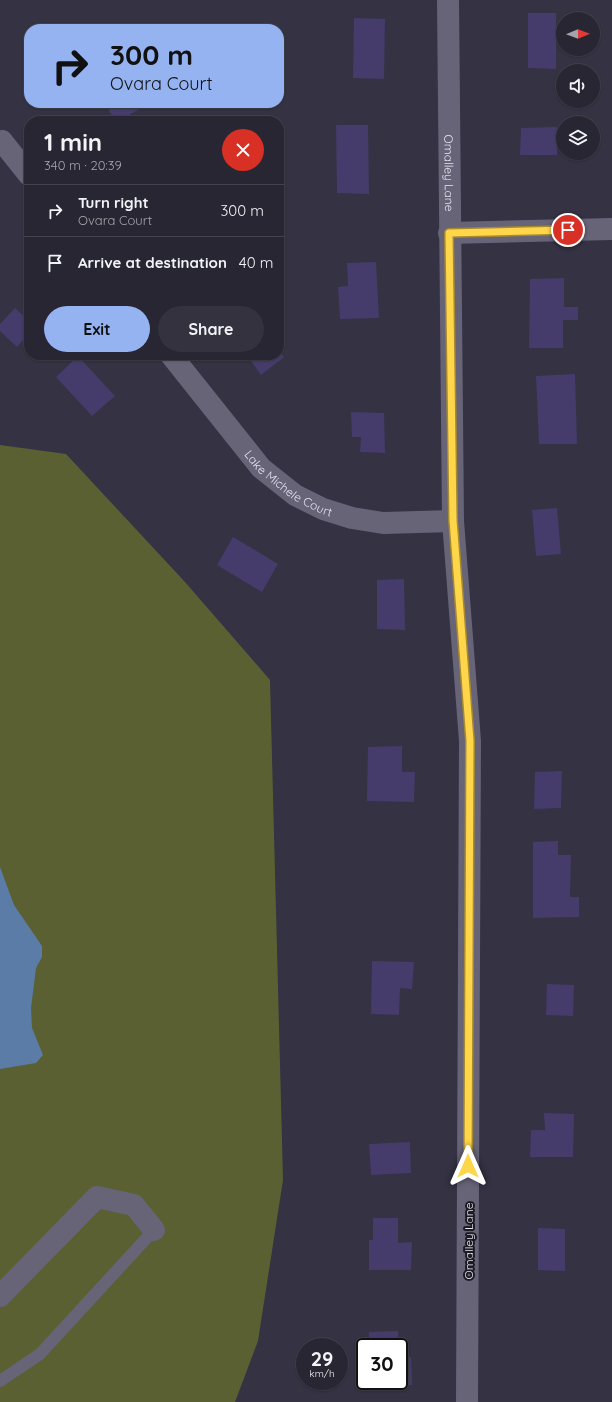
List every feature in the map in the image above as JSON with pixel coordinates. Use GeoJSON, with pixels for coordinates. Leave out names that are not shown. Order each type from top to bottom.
{"type":"FeatureCollection","features":[{"type":"Feature","properties":{"kind":"street","name":"Omalley Lane"},"geometry":{"type":"LineString","coordinates":[[448,0],[449,233],[453,520],[470,741],[467,1402]]}},
{"type":"Feature","properties":{"kind":"street"},"geometry":{"type":"LineString","coordinates":[[2,141],[24,169]]}},
{"type":"Feature","properties":{"kind":"street"},"geometry":{"type":"LineString","coordinates":[[449,233],[612,229]]}},
{"type":"Feature","properties":{"kind":"street","name":"Lake Michele Court"},"geometry":{"type":"LineString","coordinates":[[176,360],[261,468],[295,495],[323,509],[352,518],[383,523],[453,520]]}},
{"type":"Feature","properties":{"kind":"street"},"geometry":{"type":"LineString","coordinates":[[0,1296],[97,1197],[134,1205],[154,1230]]}},
{"type":"Feature","properties":{"kind":"lane"},"geometry":{"type":"LineString","coordinates":[[0,1381],[40,1354],[154,1230]]}},
{"type":"Feature","properties":{"kind":"green space"},"geometry":{"type":"Polygon","coordinates":[[[0,445],[66,454],[185,582],[270,680],[283,1180],[258,1341],[235,1402],[0,1402],[0,445]]]}},
{"type":"Feature","properties":{"kind":"water"},"geometry":{"type":"Polygon","coordinates":[[[0,867],[14,905],[42,946],[42,957],[36,968],[31,1008],[32,1028],[43,1055],[36,1063],[0,1069],[0,867]]]}},
{"type":"Feature","properties":{"kind":"building"},"geometry":{"type":"Polygon","coordinates":[[[528,13],[556,13],[556,69],[528,68],[528,13]]]}},
{"type":"Feature","properties":{"kind":"building"},"geometry":{"type":"Polygon","coordinates":[[[354,18],[385,19],[384,79],[353,78],[354,18]]]}},
{"type":"Feature","properties":{"kind":"building"},"geometry":{"type":"Polygon","coordinates":[[[108,108],[141,108],[127,116],[112,116],[108,108]]]}},
{"type":"Feature","properties":{"kind":"building"},"geometry":{"type":"Polygon","coordinates":[[[336,125],[368,125],[369,194],[337,193],[336,125]]]}},
{"type":"Feature","properties":{"kind":"building"},"geometry":{"type":"Polygon","coordinates":[[[556,127],[556,155],[520,155],[521,128],[556,127]]]}},
{"type":"Feature","properties":{"kind":"building"},"geometry":{"type":"Polygon","coordinates":[[[376,262],[379,318],[340,319],[338,287],[348,286],[347,263],[376,262]]]}},
{"type":"Feature","properties":{"kind":"building"},"geometry":{"type":"Polygon","coordinates":[[[564,278],[564,307],[578,307],[578,320],[563,320],[563,348],[529,348],[530,279],[564,278]]]}},
{"type":"Feature","properties":{"kind":"building"},"geometry":{"type":"Polygon","coordinates":[[[15,308],[24,316],[24,339],[17,347],[0,331],[0,324],[15,308]]]}},
{"type":"Feature","properties":{"kind":"building"},"geometry":{"type":"Polygon","coordinates":[[[74,360],[82,360],[115,396],[92,416],[56,377],[74,360]]]}},
{"type":"Feature","properties":{"kind":"building"},"geometry":{"type":"Polygon","coordinates":[[[250,360],[280,360],[261,375],[250,360]]]}},
{"type":"Feature","properties":{"kind":"building"},"geometry":{"type":"Polygon","coordinates":[[[575,374],[577,444],[539,444],[536,376],[575,374]]]}},
{"type":"Feature","properties":{"kind":"building"},"geometry":{"type":"Polygon","coordinates":[[[351,412],[384,413],[385,453],[360,452],[361,437],[352,437],[351,412]]]}},
{"type":"Feature","properties":{"kind":"building"},"geometry":{"type":"Polygon","coordinates":[[[557,508],[561,554],[536,556],[532,510],[557,508]]]}},
{"type":"Feature","properties":{"kind":"building"},"geometry":{"type":"Polygon","coordinates":[[[233,537],[278,564],[262,592],[217,565],[233,537]]]}},
{"type":"Feature","properties":{"kind":"building"},"geometry":{"type":"Polygon","coordinates":[[[404,579],[405,630],[377,629],[377,580],[404,579]]]}},
{"type":"Feature","properties":{"kind":"building"},"geometry":{"type":"Polygon","coordinates":[[[402,746],[402,772],[415,772],[414,802],[367,801],[368,747],[402,746]]]}},
{"type":"Feature","properties":{"kind":"building"},"geometry":{"type":"Polygon","coordinates":[[[562,771],[561,808],[534,809],[535,772],[562,771]]]}},
{"type":"Feature","properties":{"kind":"building"},"geometry":{"type":"Polygon","coordinates":[[[558,841],[558,855],[571,855],[570,897],[579,897],[579,917],[533,918],[533,842],[558,841]]]}},
{"type":"Feature","properties":{"kind":"building"},"geometry":{"type":"Polygon","coordinates":[[[372,961],[414,962],[412,989],[400,988],[399,1015],[371,1014],[372,961]]]}},
{"type":"Feature","properties":{"kind":"building"},"geometry":{"type":"Polygon","coordinates":[[[547,984],[574,985],[573,1016],[546,1015],[547,984]]]}},
{"type":"Feature","properties":{"kind":"building"},"geometry":{"type":"Polygon","coordinates":[[[544,1113],[574,1114],[573,1157],[530,1157],[531,1130],[545,1130],[544,1113]]]}},
{"type":"Feature","properties":{"kind":"building"},"geometry":{"type":"Polygon","coordinates":[[[410,1142],[411,1173],[371,1175],[369,1144],[410,1142]]]}},
{"type":"Feature","properties":{"kind":"building"},"geometry":{"type":"Polygon","coordinates":[[[373,1218],[398,1218],[398,1243],[412,1242],[411,1270],[369,1270],[369,1240],[373,1240],[373,1218]]]}},
{"type":"Feature","properties":{"kind":"building"},"geometry":{"type":"Polygon","coordinates":[[[538,1228],[565,1229],[565,1271],[538,1270],[538,1228]]]}},
{"type":"Feature","properties":{"kind":"building"},"geometry":{"type":"Polygon","coordinates":[[[398,1331],[398,1338],[369,1338],[369,1332],[398,1331]]]}},
{"type":"Feature","properties":{"kind":"building"},"geometry":{"type":"Polygon","coordinates":[[[408,1357],[411,1357],[412,1385],[408,1385],[408,1357]]]}},
{"type":"Feature","properties":{"kind":"route"},"geometry":{"type":"LineString","coordinates":[[468,1166],[470,741],[453,520],[449,233],[568,230]]}}]}
